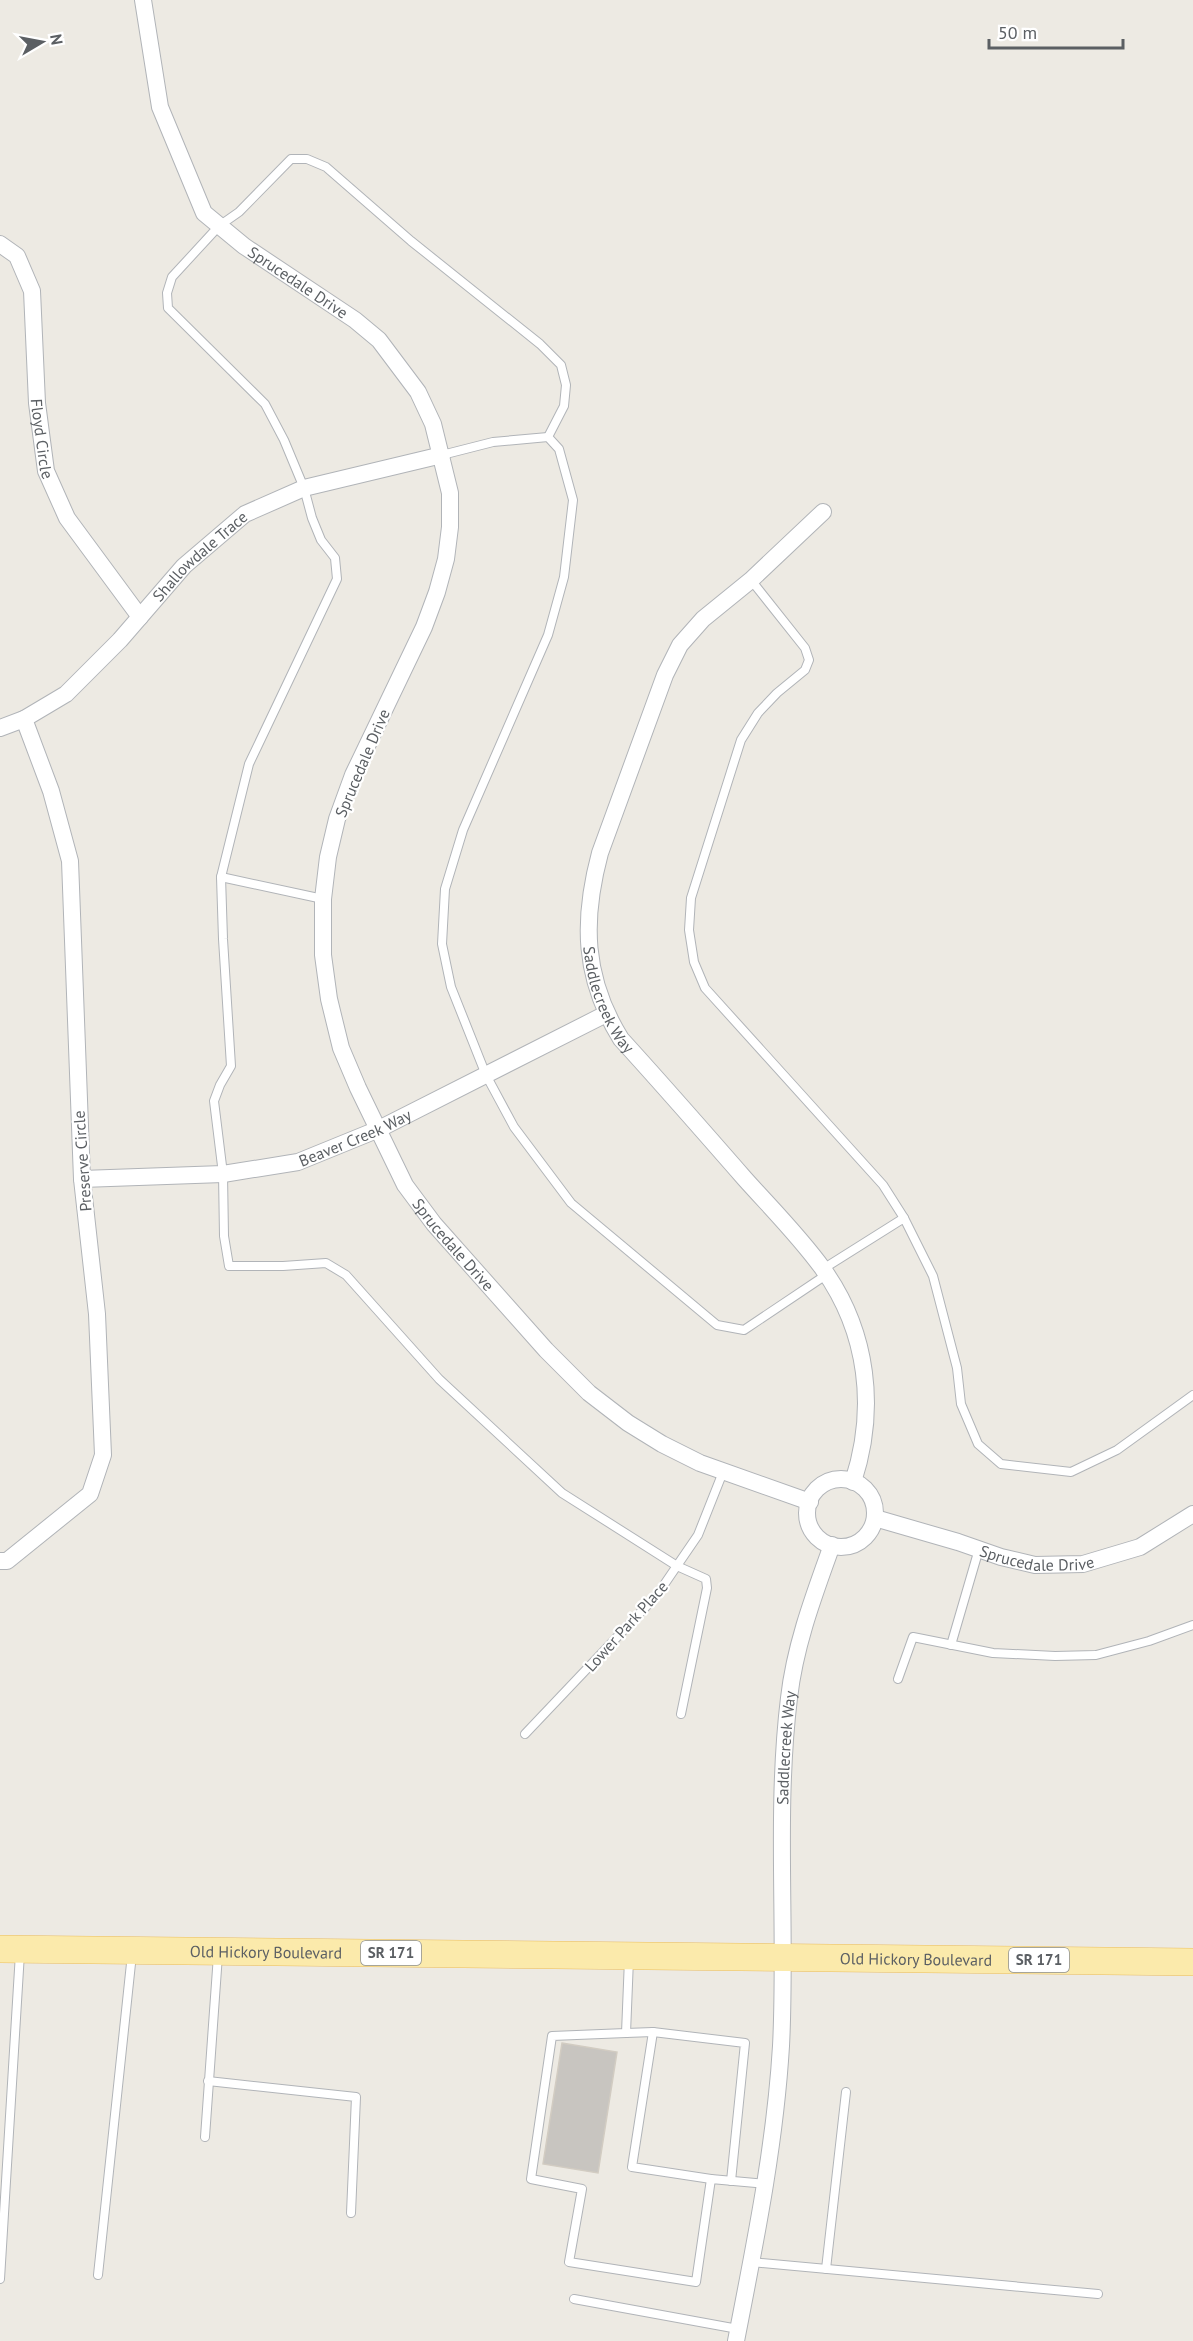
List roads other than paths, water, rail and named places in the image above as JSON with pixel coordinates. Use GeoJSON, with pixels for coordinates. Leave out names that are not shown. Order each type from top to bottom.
{"type":"FeatureCollection","features":[{"type":"Feature","properties":{"kind":"main road","name":"Old Hickory Boulevard"},"geometry":{"type":"LineString","coordinates":[[10,1949],[1193,1962]]}},
{"type":"Feature","properties":{"kind":"street","name":"Sprucedale Drive"},"geometry":{"type":"LineString","coordinates":[[143,0],[160,107],[204,213],[244,246],[355,320],[379,340],[418,392],[433,424],[450,492],[450,527],[446,559],[438,592],[424,627],[353,775],[337,819],[328,857],[323,899],[323,955],[329,999],[341,1048],[358,1089],[405,1185],[434,1224],[553,1358],[589,1393],[628,1423],[662,1444],[723,1472],[810,1502]]}},
{"type":"Feature","properties":{"kind":"street","name":"Floyd Circle"},"geometry":{"type":"LineString","coordinates":[[0,244],[16,256],[33,291],[36,403],[46,471],[67,518],[140,617]]}},
{"type":"Feature","properties":{"kind":"street","name":"Shallowdale Trace"},"geometry":{"type":"LineString","coordinates":[[0,728],[24,719],[66,694],[140,617],[184,566],[245,514],[304,488],[442,455]]}},
{"type":"Feature","properties":{"kind":"street","name":"Saddlecreek Way"},"geometry":{"type":"LineString","coordinates":[[823,512],[751,580],[703,619],[680,645],[665,675],[600,853],[592,880],[587,928],[592,971],[606,1014],[621,1039],[825,1272],[843,1302],[859,1341],[867,1385],[866,1423],[860,1460],[853,1482]]}},
{"type":"Feature","properties":{"kind":"street","name":"Preserve Circle"},"geometry":{"type":"LineString","coordinates":[[0,1561],[7,1561],[90,1494],[103,1455],[97,1314],[82,1179],[70,861],[51,791],[24,719]]}},
{"type":"Feature","properties":{"kind":"street","name":"Beaver Creek Way"},"geometry":{"type":"LineString","coordinates":[[82,1179],[223,1174],[298,1162],[379,1130],[606,1014]]}},
{"type":"Feature","properties":{"kind":"street"},"geometry":{"type":"LineString","coordinates":[[842,1479],[853,1482],[864,1488],[872,1499],[875,1518],[870,1530],[862,1540],[844,1547],[832,1545],[820,1539],[811,1528],[808,1515],[810,1502],[825,1484],[842,1479]]}},
{"type":"Feature","properties":{"kind":"street","name":"Sprucedale Drive"},"geometry":{"type":"LineString","coordinates":[[875,1518],[1001,1557],[1035,1565],[1083,1564],[1140,1547],[1193,1514]]}},
{"type":"Feature","properties":{"kind":"street","name":"Saddlecreek Way"},"geometry":{"type":"LineString","coordinates":[[783,1958],[783,1760],[789,1696],[796,1657],[809,1608],[832,1545]]}},
{"type":"Feature","properties":{"kind":"street"},"geometry":{"type":"LineString","coordinates":[[737,2335],[770,2160],[781,2046],[783,1958]]}},
{"type":"Feature","properties":{"kind":"lane"},"geometry":{"type":"LineString","coordinates":[[548,437],[564,406],[566,385],[561,365],[540,344],[411,241],[326,167],[307,159],[291,159],[239,212],[219,226],[172,277],[167,293],[168,308],[265,404],[284,440],[304,488],[321,540],[335,558],[337,579],[249,764],[221,877],[231,1066],[214,1101],[223,1174],[224,1236],[229,1266],[326,1263],[346,1275],[440,1379],[562,1493],[677,1566],[706,1579],[707,1588],[681,1714]]}},
{"type":"Feature","properties":{"kind":"lane"},"geometry":{"type":"LineString","coordinates":[[442,455],[493,442],[548,437]]}},
{"type":"Feature","properties":{"kind":"lane"},"geometry":{"type":"LineString","coordinates":[[548,437],[560,449],[573,500],[564,577],[548,636],[463,830],[445,890],[442,944],[451,987],[486,1075],[514,1127],[570,1203],[717,1325],[744,1330],[904,1218]]}},
{"type":"Feature","properties":{"kind":"lane"},"geometry":{"type":"LineString","coordinates":[[751,580],[805,648],[808,660],[805,670],[777,693],[758,713],[741,740],[691,898],[689,930],[694,962],[705,988],[883,1185],[904,1218],[933,1276],[957,1368],[961,1404],[978,1444],[1001,1464],[1071,1472],[1117,1450],[1193,1395]]}},
{"type":"Feature","properties":{"kind":"lane"},"geometry":{"type":"LineString","coordinates":[[221,877],[323,899]]}},
{"type":"Feature","properties":{"kind":"lane","name":"Lower Park Place"},"geometry":{"type":"LineString","coordinates":[[525,1734],[657,1595],[698,1535],[723,1472]]}},
{"type":"Feature","properties":{"kind":"lane"},"geometry":{"type":"LineString","coordinates":[[951,1645],[979,1549]]}},
{"type":"Feature","properties":{"kind":"lane"},"geometry":{"type":"LineString","coordinates":[[898,1679],[913,1637],[993,1653],[1096,1655],[1149,1641],[1193,1625]]}},
{"type":"Feature","properties":{"kind":"lane"},"geometry":{"type":"LineString","coordinates":[[0,2279],[10,1949]]}},
{"type":"Feature","properties":{"kind":"lane"},"geometry":{"type":"LineString","coordinates":[[98,2275],[132,1950]]}},
{"type":"Feature","properties":{"kind":"lane"},"geometry":{"type":"LineString","coordinates":[[206,2137],[208,2081],[219,1951]]}},
{"type":"Feature","properties":{"kind":"lane"},"geometry":{"type":"LineString","coordinates":[[626,2033],[629,1956]]}},
{"type":"Feature","properties":{"kind":"lane"},"geometry":{"type":"LineString","coordinates":[[653,2032],[632,2167],[711,2179],[766,2184]]}},
{"type":"Feature","properties":{"kind":"lane"},"geometry":{"type":"LineString","coordinates":[[711,2179],[696,2282],[569,2262],[582,2189],[531,2179],[552,2036],[653,2032],[745,2043],[731,2181]]}},
{"type":"Feature","properties":{"kind":"lane"},"geometry":{"type":"LineString","coordinates":[[208,2081],[356,2097],[351,2213]]}},
{"type":"Feature","properties":{"kind":"lane"},"geometry":{"type":"LineString","coordinates":[[826,2269],[846,2091]]}},
{"type":"Feature","properties":{"kind":"lane"},"geometry":{"type":"LineString","coordinates":[[751,2262],[1098,2294]]}},
{"type":"Feature","properties":{"kind":"lane"},"geometry":{"type":"LineString","coordinates":[[574,2299],[737,2335]]}}]}
